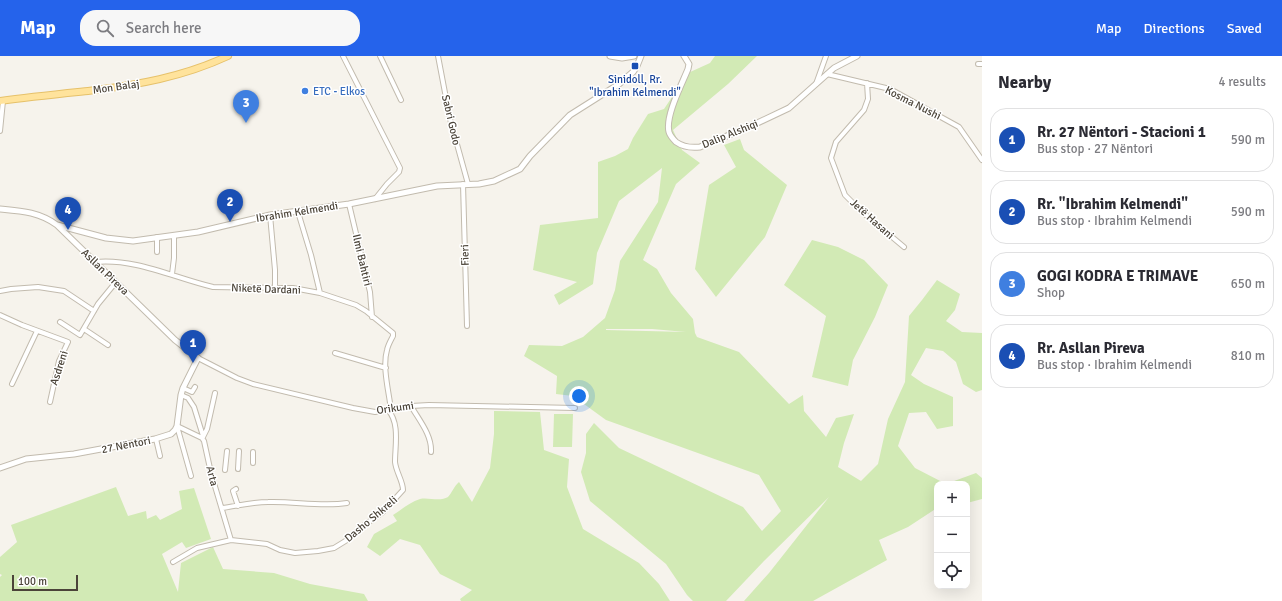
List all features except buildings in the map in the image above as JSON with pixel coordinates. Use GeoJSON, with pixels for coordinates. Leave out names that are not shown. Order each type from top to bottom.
{"type":"FeatureCollection","features":[{"type":"Feature","properties":{"kind":"main road","name":"Mon Balaj"},"geometry":{"type":"LineString","coordinates":[[2,101],[151,82],[193,71],[228,56]]}},
{"type":"Feature","properties":{"kind":"street"},"geometry":{"type":"LineString","coordinates":[[343,56],[400,166],[399,172],[375,199]]}},
{"type":"Feature","properties":{"kind":"street"},"geometry":{"type":"LineString","coordinates":[[380,56],[401,100]]}},
{"type":"Feature","properties":{"kind":"street","name":"Sabri Godo"},"geometry":{"type":"LineString","coordinates":[[438,56],[465,184]]}},
{"type":"Feature","properties":{"kind":"street"},"geometry":{"type":"LineString","coordinates":[[610,56],[622,58],[634,56]]}},
{"type":"Feature","properties":{"kind":"street","name":"Ibrahim Kelmendi"},"geometry":{"type":"LineString","coordinates":[[57,225],[85,231],[98,236],[133,241],[205,231],[270,215],[349,204],[437,186],[487,183],[494,181],[520,169],[530,156],[570,115],[618,84],[633,72],[641,56]]}},
{"type":"Feature","properties":{"kind":"street","name":"Dalip Alshiqi"},"geometry":{"type":"LineString","coordinates":[[684,56],[689,64],[688,69],[671,112],[668,130],[670,135],[678,143],[692,148],[751,126],[789,108],[834,68],[857,56]]}},
{"type":"Feature","properties":{"kind":"street"},"geometry":{"type":"LineString","coordinates":[[816,84],[826,56]]}},
{"type":"Feature","properties":{"kind":"street","name":"Kosma Nushi"},"geometry":{"type":"LineString","coordinates":[[827,74],[890,89],[959,127],[982,160]]}},
{"type":"Feature","properties":{"kind":"street","name":"Jetë Hasani"},"geometry":{"type":"LineString","coordinates":[[867,83],[868,99],[864,110],[836,142],[831,158],[845,195],[861,211],[904,247]]}},
{"type":"Feature","properties":{"kind":"street"},"geometry":{"type":"LineString","coordinates":[[0,131],[2,101]]}},
{"type":"Feature","properties":{"kind":"street","name":"Fieri"},"geometry":{"type":"LineString","coordinates":[[465,184],[466,326]]}},
{"type":"Feature","properties":{"kind":"street","name":"Ilmi Bahtiri"},"geometry":{"type":"LineString","coordinates":[[349,204],[370,292],[372,317]]}},
{"type":"Feature","properties":{"kind":"street","name":"Asllan Pireva"},"geometry":{"type":"LineString","coordinates":[[0,209],[34,213],[57,225],[176,340],[198,358]]}},
{"type":"Feature","properties":{"kind":"street"},"geometry":{"type":"LineString","coordinates":[[298,212],[311,255],[320,293]]}},
{"type":"Feature","properties":{"kind":"street"},"geometry":{"type":"LineString","coordinates":[[270,215],[275,270],[275,288]]}},
{"type":"Feature","properties":{"kind":"street"},"geometry":{"type":"LineString","coordinates":[[172,274],[174,235]]}},
{"type":"Feature","properties":{"kind":"street"},"geometry":{"type":"LineString","coordinates":[[157,237],[157,252]]}},
{"type":"Feature","properties":{"kind":"street","name":"Niketë Dardani"},"geometry":{"type":"LineString","coordinates":[[95,262],[116,262],[172,274],[212,287],[293,288],[320,293],[356,305],[392,333],[393,336],[386,352],[386,368]]}},
{"type":"Feature","properties":{"kind":"street"},"geometry":{"type":"LineString","coordinates":[[60,322],[80,335],[101,299],[116,282]]}},
{"type":"Feature","properties":{"kind":"street"},"geometry":{"type":"LineString","coordinates":[[0,290],[38,287],[64,291],[94,311]]}},
{"type":"Feature","properties":{"kind":"street","name":"Asdreni"},"geometry":{"type":"LineString","coordinates":[[0,315],[37,331],[68,342],[59,362],[50,402]]}},
{"type":"Feature","properties":{"kind":"street"},"geometry":{"type":"LineString","coordinates":[[84,329],[108,345]]}},
{"type":"Feature","properties":{"kind":"street"},"geometry":{"type":"LineString","coordinates":[[12,384],[37,331]]}},
{"type":"Feature","properties":{"kind":"street"},"geometry":{"type":"LineString","coordinates":[[335,353],[386,368],[389,410]]}},
{"type":"Feature","properties":{"kind":"street"},"geometry":{"type":"LineString","coordinates":[[191,476],[177,426],[183,388],[198,358]]}},
{"type":"Feature","properties":{"kind":"street","name":"Orikumi"},"geometry":{"type":"LineString","coordinates":[[198,358],[237,378],[253,384],[375,412],[411,406],[429,405],[576,408]]}},
{"type":"Feature","properties":{"kind":"street"},"geometry":{"type":"LineString","coordinates":[[183,388],[192,392],[195,387]]}},
{"type":"Feature","properties":{"kind":"street"},"geometry":{"type":"LineString","coordinates":[[177,426],[203,437],[207,429],[215,393]]}},
{"type":"Feature","properties":{"kind":"street","name":"Arta"},"geometry":{"type":"LineString","coordinates":[[181,395],[188,398],[194,407],[203,437],[211,473],[231,540]]}},
{"type":"Feature","properties":{"kind":"street"},"geometry":{"type":"LineString","coordinates":[[411,406],[429,437],[432,445],[431,452]]}},
{"type":"Feature","properties":{"kind":"street","name":"Dasho Shkreli"},"geometry":{"type":"LineString","coordinates":[[231,540],[267,544],[291,552],[306,553],[325,550],[334,548],[347,540],[363,526],[383,512],[402,493],[404,488],[396,468],[395,423],[389,410]]}},
{"type":"Feature","properties":{"kind":"street","name":"27 Nëntori"},"geometry":{"type":"LineString","coordinates":[[0,468],[26,459],[74,454],[156,439],[171,434],[177,426]]}},
{"type":"Feature","properties":{"kind":"street"},"geometry":{"type":"LineString","coordinates":[[156,439],[160,456]]}},
{"type":"Feature","properties":{"kind":"street"},"geometry":{"type":"LineString","coordinates":[[225,470],[227,451]]}},
{"type":"Feature","properties":{"kind":"street"},"geometry":{"type":"LineString","coordinates":[[238,469],[239,451]]}},
{"type":"Feature","properties":{"kind":"street"},"geometry":{"type":"LineString","coordinates":[[253,452],[253,463]]}},
{"type":"Feature","properties":{"kind":"street"},"geometry":{"type":"LineString","coordinates":[[236,489],[233,491],[238,506]]}},
{"type":"Feature","properties":{"kind":"street"},"geometry":{"type":"LineString","coordinates":[[222,508],[267,502],[326,505],[347,503]]}},
{"type":"Feature","properties":{"kind":"street"},"geometry":{"type":"LineString","coordinates":[[173,562],[197,548],[231,540]]}},
{"type":"Feature","properties":{"kind":"green space"},"geometry":{"type":"Polygon","coordinates":[[[715,56],[757,56],[728,84],[673,130],[682,150],[700,163],[676,184],[643,260],[657,269],[671,293],[693,319],[697,337],[739,352],[789,404],[803,395],[804,411],[826,437],[836,418],[854,414],[838,467],[861,481],[878,464],[888,419],[905,382],[909,316],[937,280],[960,294],[955,310],[946,321],[962,332],[982,333],[982,390],[976,392],[963,384],[956,362],[943,351],[926,348],[911,375],[924,384],[953,397],[953,426],[937,429],[926,412],[909,413],[898,446],[915,468],[940,481],[934,481],[934,510],[908,527],[879,540],[887,560],[813,601],[744,601],[769,573],[829,497],[726,601],[693,601],[687,595],[666,564],[590,501],[581,472],[586,453],[586,434],[594,423],[619,448],[743,507],[762,531],[781,511],[759,475],[606,420],[573,396],[556,394],[557,376],[524,356],[529,345],[562,346],[583,337],[605,318],[615,290],[620,261],[658,202],[662,168],[619,201],[597,253],[593,284],[559,305],[554,295],[577,282],[533,270],[540,225],[598,218],[598,162],[615,156],[628,149],[648,114],[664,109],[688,73],[710,63],[715,56]],[[606,329],[606,330],[686,332],[652,329],[606,329]]]}},
{"type":"Feature","properties":{"kind":"green space"},"geometry":{"type":"Polygon","coordinates":[[[740,139],[744,150],[787,185],[765,237],[716,297],[695,269],[709,185],[736,167],[724,145],[740,139]]]}},
{"type":"Feature","properties":{"kind":"green space"},"geometry":{"type":"Polygon","coordinates":[[[812,240],[838,247],[864,260],[888,285],[875,317],[853,360],[848,386],[812,377],[826,316],[784,285],[812,240]]]}},
{"type":"Feature","properties":{"kind":"green space"},"geometry":{"type":"Polygon","coordinates":[[[494,411],[540,412],[544,450],[569,459],[567,487],[583,529],[639,563],[659,584],[670,601],[461,601],[460,599],[472,590],[440,574],[420,545],[400,539],[380,556],[367,547],[374,534],[397,521],[393,515],[416,500],[441,499],[448,497],[459,482],[472,502],[490,468],[494,434],[494,411]]]}},
{"type":"Feature","properties":{"kind":"green space"},"geometry":{"type":"Polygon","coordinates":[[[554,414],[573,414],[572,447],[553,447],[554,414]]]}},
{"type":"Feature","properties":{"kind":"green space"},"geometry":{"type":"Polygon","coordinates":[[[976,473],[982,478],[982,499],[970,502],[970,481],[954,481],[976,473]]]}},
{"type":"Feature","properties":{"kind":"green space"},"geometry":{"type":"Polygon","coordinates":[[[116,487],[128,516],[146,511],[147,519],[156,515],[160,520],[182,509],[179,491],[194,488],[211,539],[186,548],[182,542],[162,554],[178,592],[181,563],[213,547],[223,569],[274,573],[310,584],[364,594],[368,601],[0,601],[0,577],[2,575],[0,574],[0,557],[17,542],[11,525],[116,487]]]}},
{"type":"Feature","properties":{"kind":"place","name":"Sinidoll, Rr. \"Ibrahim Kelmendi\""},"geometry":{"type":"Point","coordinates":[635,66]}},
{"type":"Feature","properties":{"kind":"place","name":"ETC - Elkos"},"geometry":{"type":"Point","coordinates":[305,91]}},
{"type":"Feature","properties":{"kind":"place","name":"GOGI KODRA E TRIMAVE"},"geometry":{"type":"Point","coordinates":[246,123]}},
{"type":"Feature","properties":{"kind":"place","name":"Rr. \"Ibrahim Kelmendi\""},"geometry":{"type":"Point","coordinates":[230,222]}},
{"type":"Feature","properties":{"kind":"place","name":"Rr. Asllan Pireva"},"geometry":{"type":"Point","coordinates":[68,230]}},
{"type":"Feature","properties":{"kind":"place","name":"Rr. 27 Nëntori - Stacioni 1"},"geometry":{"type":"Point","coordinates":[193,363]}}]}
